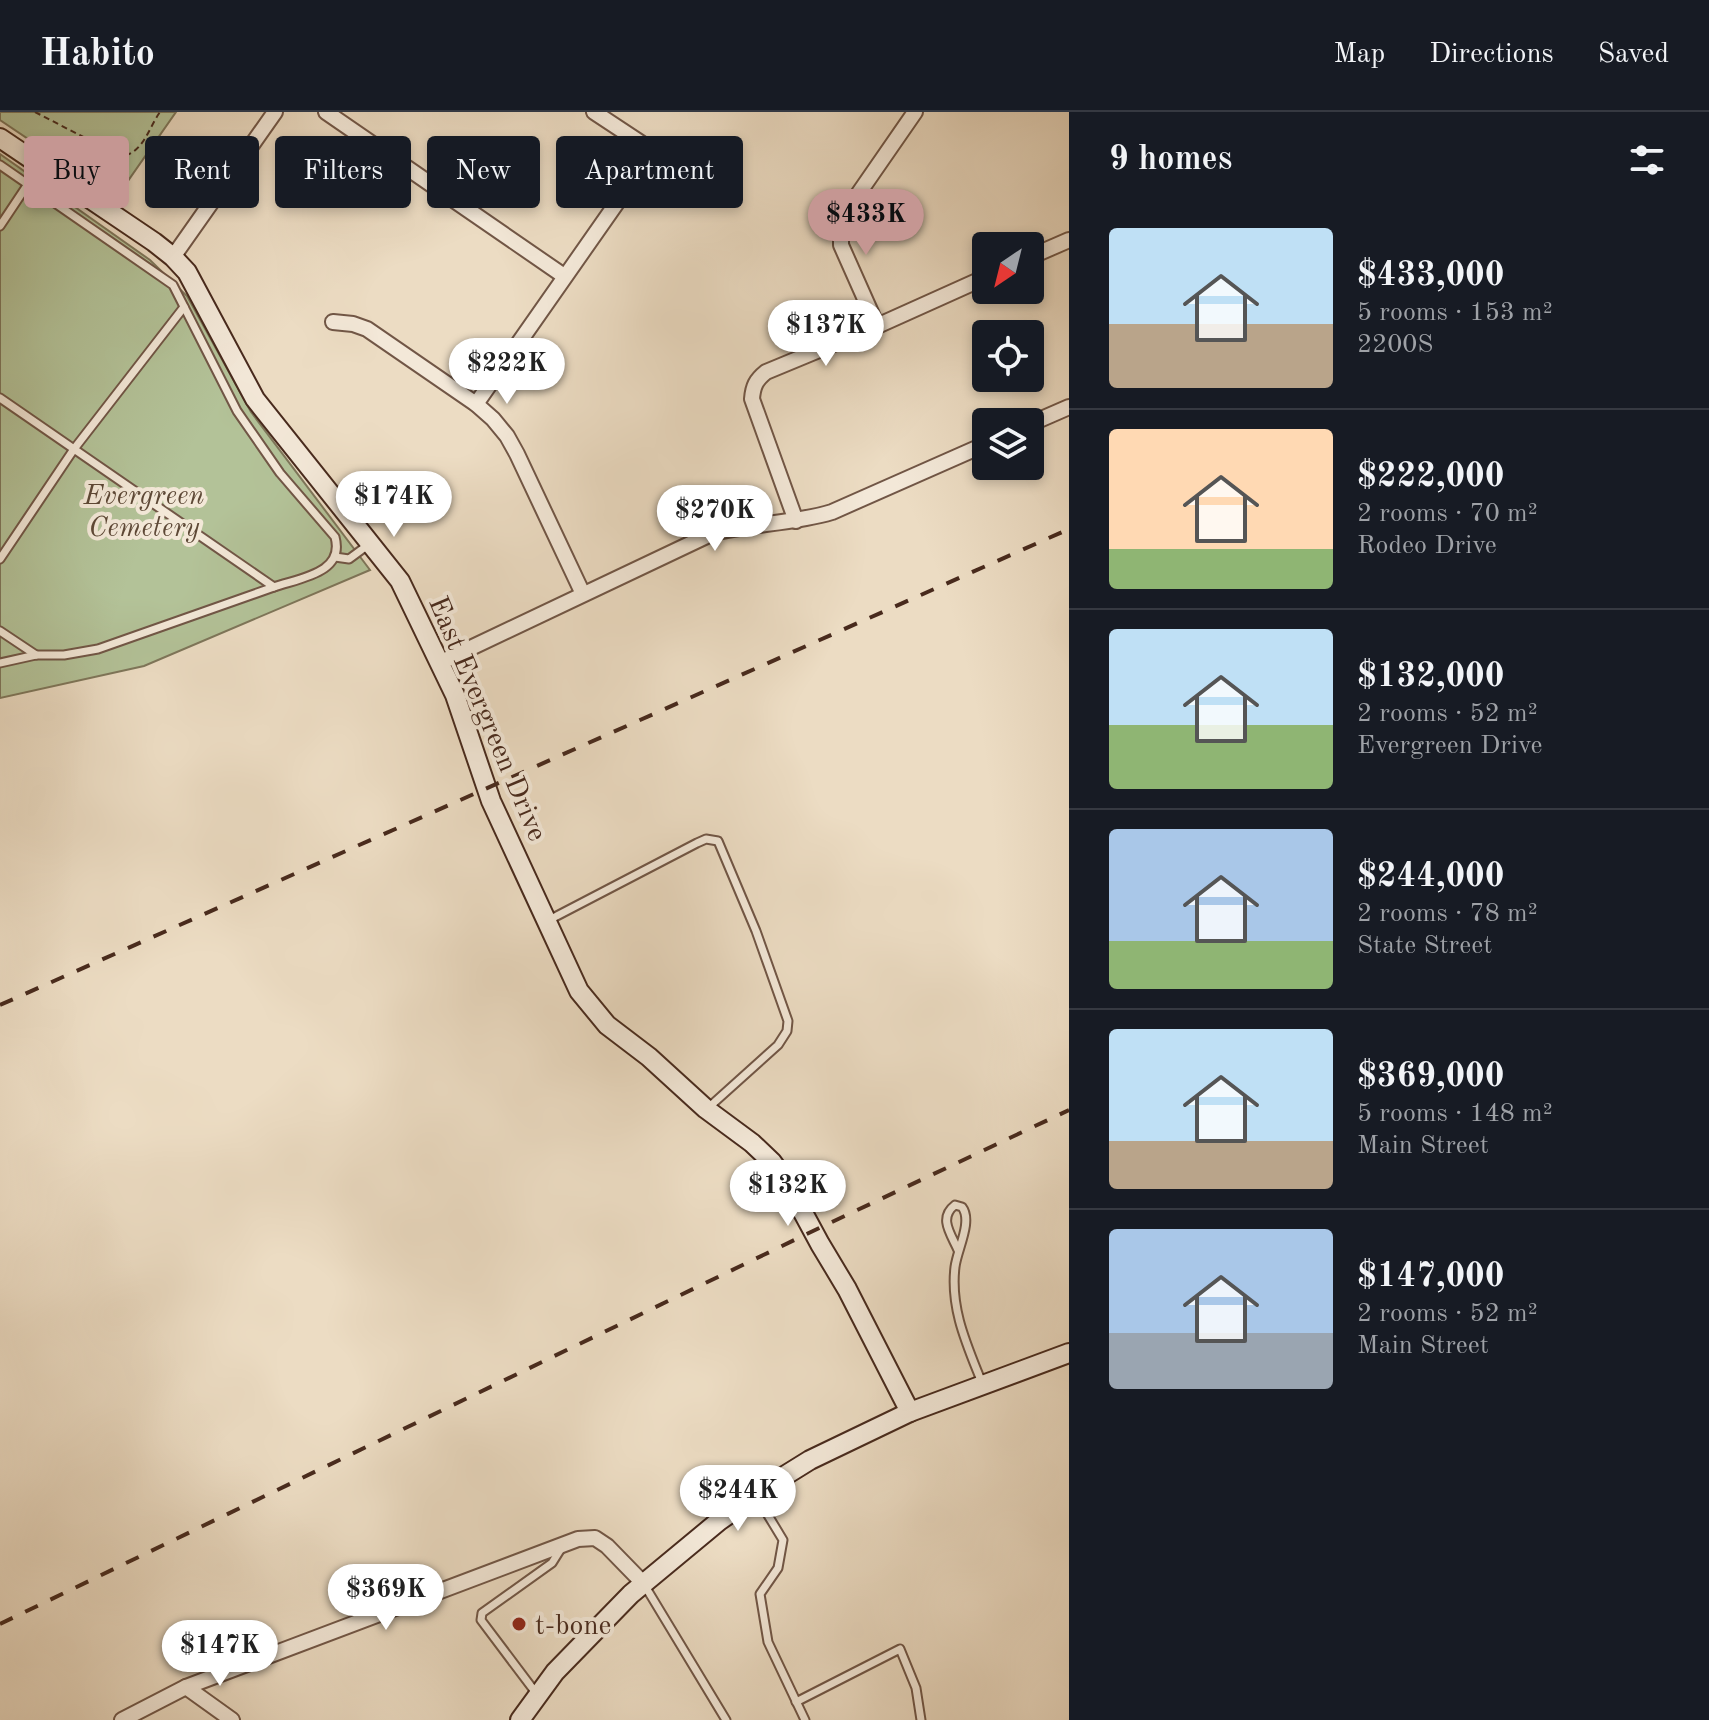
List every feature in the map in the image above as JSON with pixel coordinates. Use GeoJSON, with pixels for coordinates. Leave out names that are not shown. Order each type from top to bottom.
{"type":"FeatureCollection","features":[{"type":"Feature","properties":{"kind":"street"},"geometry":{"type":"LineString","coordinates":[[173,257],[275,112]]}},
{"type":"Feature","properties":{"kind":"street"},"geometry":{"type":"LineString","coordinates":[[326,112],[564,276]]}},
{"type":"Feature","properties":{"kind":"street"},"geometry":{"type":"LineString","coordinates":[[476,404],[644,164],[645,153],[641,143],[594,112]]}},
{"type":"Feature","properties":{"kind":"street"},"geometry":{"type":"LineString","coordinates":[[877,326],[841,245],[841,223],[915,112]]}},
{"type":"Feature","properties":{"kind":"street","name":"East Evergreen Drive"},"geometry":{"type":"LineString","coordinates":[[0,138],[173,257],[187,272],[255,399],[400,581],[455,695],[491,801],[579,991],[607,1025],[772,1162],[847,1289],[910,1412]]}},
{"type":"Feature","properties":{"kind":"street"},"geometry":{"type":"LineString","coordinates":[[1044,251],[1069,240]]}},
{"type":"Feature","properties":{"kind":"street"},"geometry":{"type":"LineString","coordinates":[[796,521],[752,399],[752,388],[757,380],[766,372],[972,283]]}},
{"type":"Feature","properties":{"kind":"street"},"geometry":{"type":"LineString","coordinates":[[333,322],[367,329],[493,419],[517,454],[583,594]]}},
{"type":"Feature","properties":{"kind":"street"},"geometry":{"type":"LineString","coordinates":[[1044,418],[1069,407]]}},
{"type":"Feature","properties":{"kind":"street"},"geometry":{"type":"LineString","coordinates":[[439,663],[713,533],[796,521],[832,512],[972,450]]}},
{"type":"Feature","properties":{"kind":"street"},"geometry":{"type":"LineString","coordinates":[[520,1720],[555,1672],[588,1637],[696,1540],[756,1495],[810,1460],[910,1412],[1069,1353]]}},
{"type":"Feature","properties":{"kind":"street"},"geometry":{"type":"LineString","coordinates":[[122,1720],[186,1687],[578,1539],[595,1538],[607,1546],[644,1584]]}},
{"type":"Feature","properties":{"kind":"street"},"geometry":{"type":"LineString","coordinates":[[186,1687],[232,1720]]}},
{"type":"Feature","properties":{"kind":"lane"},"geometry":{"type":"LineString","coordinates":[[0,165],[24,181]]}},
{"type":"Feature","properties":{"kind":"lane"},"geometry":{"type":"LineString","coordinates":[[0,226],[24,190]]}},
{"type":"Feature","properties":{"kind":"lane"},"geometry":{"type":"LineString","coordinates":[[0,663],[36,655],[64,655],[98,649],[326,569],[338,547],[335,537],[280,473],[243,420],[173,285],[62,208]]}},
{"type":"Feature","properties":{"kind":"lane"},"geometry":{"type":"LineString","coordinates":[[0,559],[74,449],[184,307]]}},
{"type":"Feature","properties":{"kind":"lane"},"geometry":{"type":"LineString","coordinates":[[0,398],[274,587]]}},
{"type":"Feature","properties":{"kind":"lane"},"geometry":{"type":"LineString","coordinates":[[335,557],[349,559],[370,544]]}},
{"type":"Feature","properties":{"kind":"lane"},"geometry":{"type":"LineString","coordinates":[[0,631],[36,655]]}},
{"type":"Feature","properties":{"kind":"lane"},"geometry":{"type":"LineString","coordinates":[[546,921],[697,843],[706,839],[718,841],[756,931],[788,1021],[787,1031],[778,1045],[706,1109]]}},
{"type":"Feature","properties":{"kind":"lane"},"geometry":{"type":"LineString","coordinates":[[958,1250],[946,1216],[955,1205],[967,1212],[954,1270],[955,1310],[982,1385]]}},
{"type":"Feature","properties":{"kind":"lane"},"geometry":{"type":"LineString","coordinates":[[756,1495],[783,1540],[778,1568],[760,1594],[768,1642],[805,1720]]}},
{"type":"Feature","properties":{"kind":"lane"},"geometry":{"type":"LineString","coordinates":[[537,1695],[481,1620],[482,1613],[552,1563],[563,1545]]}},
{"type":"Feature","properties":{"kind":"lane"},"geometry":{"type":"LineString","coordinates":[[644,1584],[726,1720]]}},
{"type":"Feature","properties":{"kind":"lane"},"geometry":{"type":"LineString","coordinates":[[796,1702],[900,1649],[916,1688],[921,1720]]}},
{"type":"Feature","properties":{"kind":"path"},"geometry":{"type":"LineString","coordinates":[[35,112],[93,142],[127,155],[135,151],[160,112]]}},
{"type":"Feature","properties":{"kind":"green space"},"geometry":{"type":"Polygon","coordinates":[[[0,112],[176,112],[159,136],[145,136],[145,156],[129,179],[129,136],[24,136],[0,120],[0,112]]]}},
{"type":"Feature","properties":{"kind":"green space","name":"Evergreen Cemetery"},"geometry":{"type":"Polygon","coordinates":[[[0,154],[24,171],[24,208],[76,208],[150,260],[187,296],[251,412],[370,570],[144,666],[0,698],[0,154]]]}},
{"type":"Feature","properties":{"kind":"railway"},"geometry":{"type":"LineString","coordinates":[[0,1005],[1069,529]]}},
{"type":"Feature","properties":{"kind":"railway"},"geometry":{"type":"LineString","coordinates":[[0,1624],[1069,1110]]}},
{"type":"Feature","properties":{"kind":"place","name":"t-bone"},"geometry":{"type":"Point","coordinates":[519,1624]}}]}
